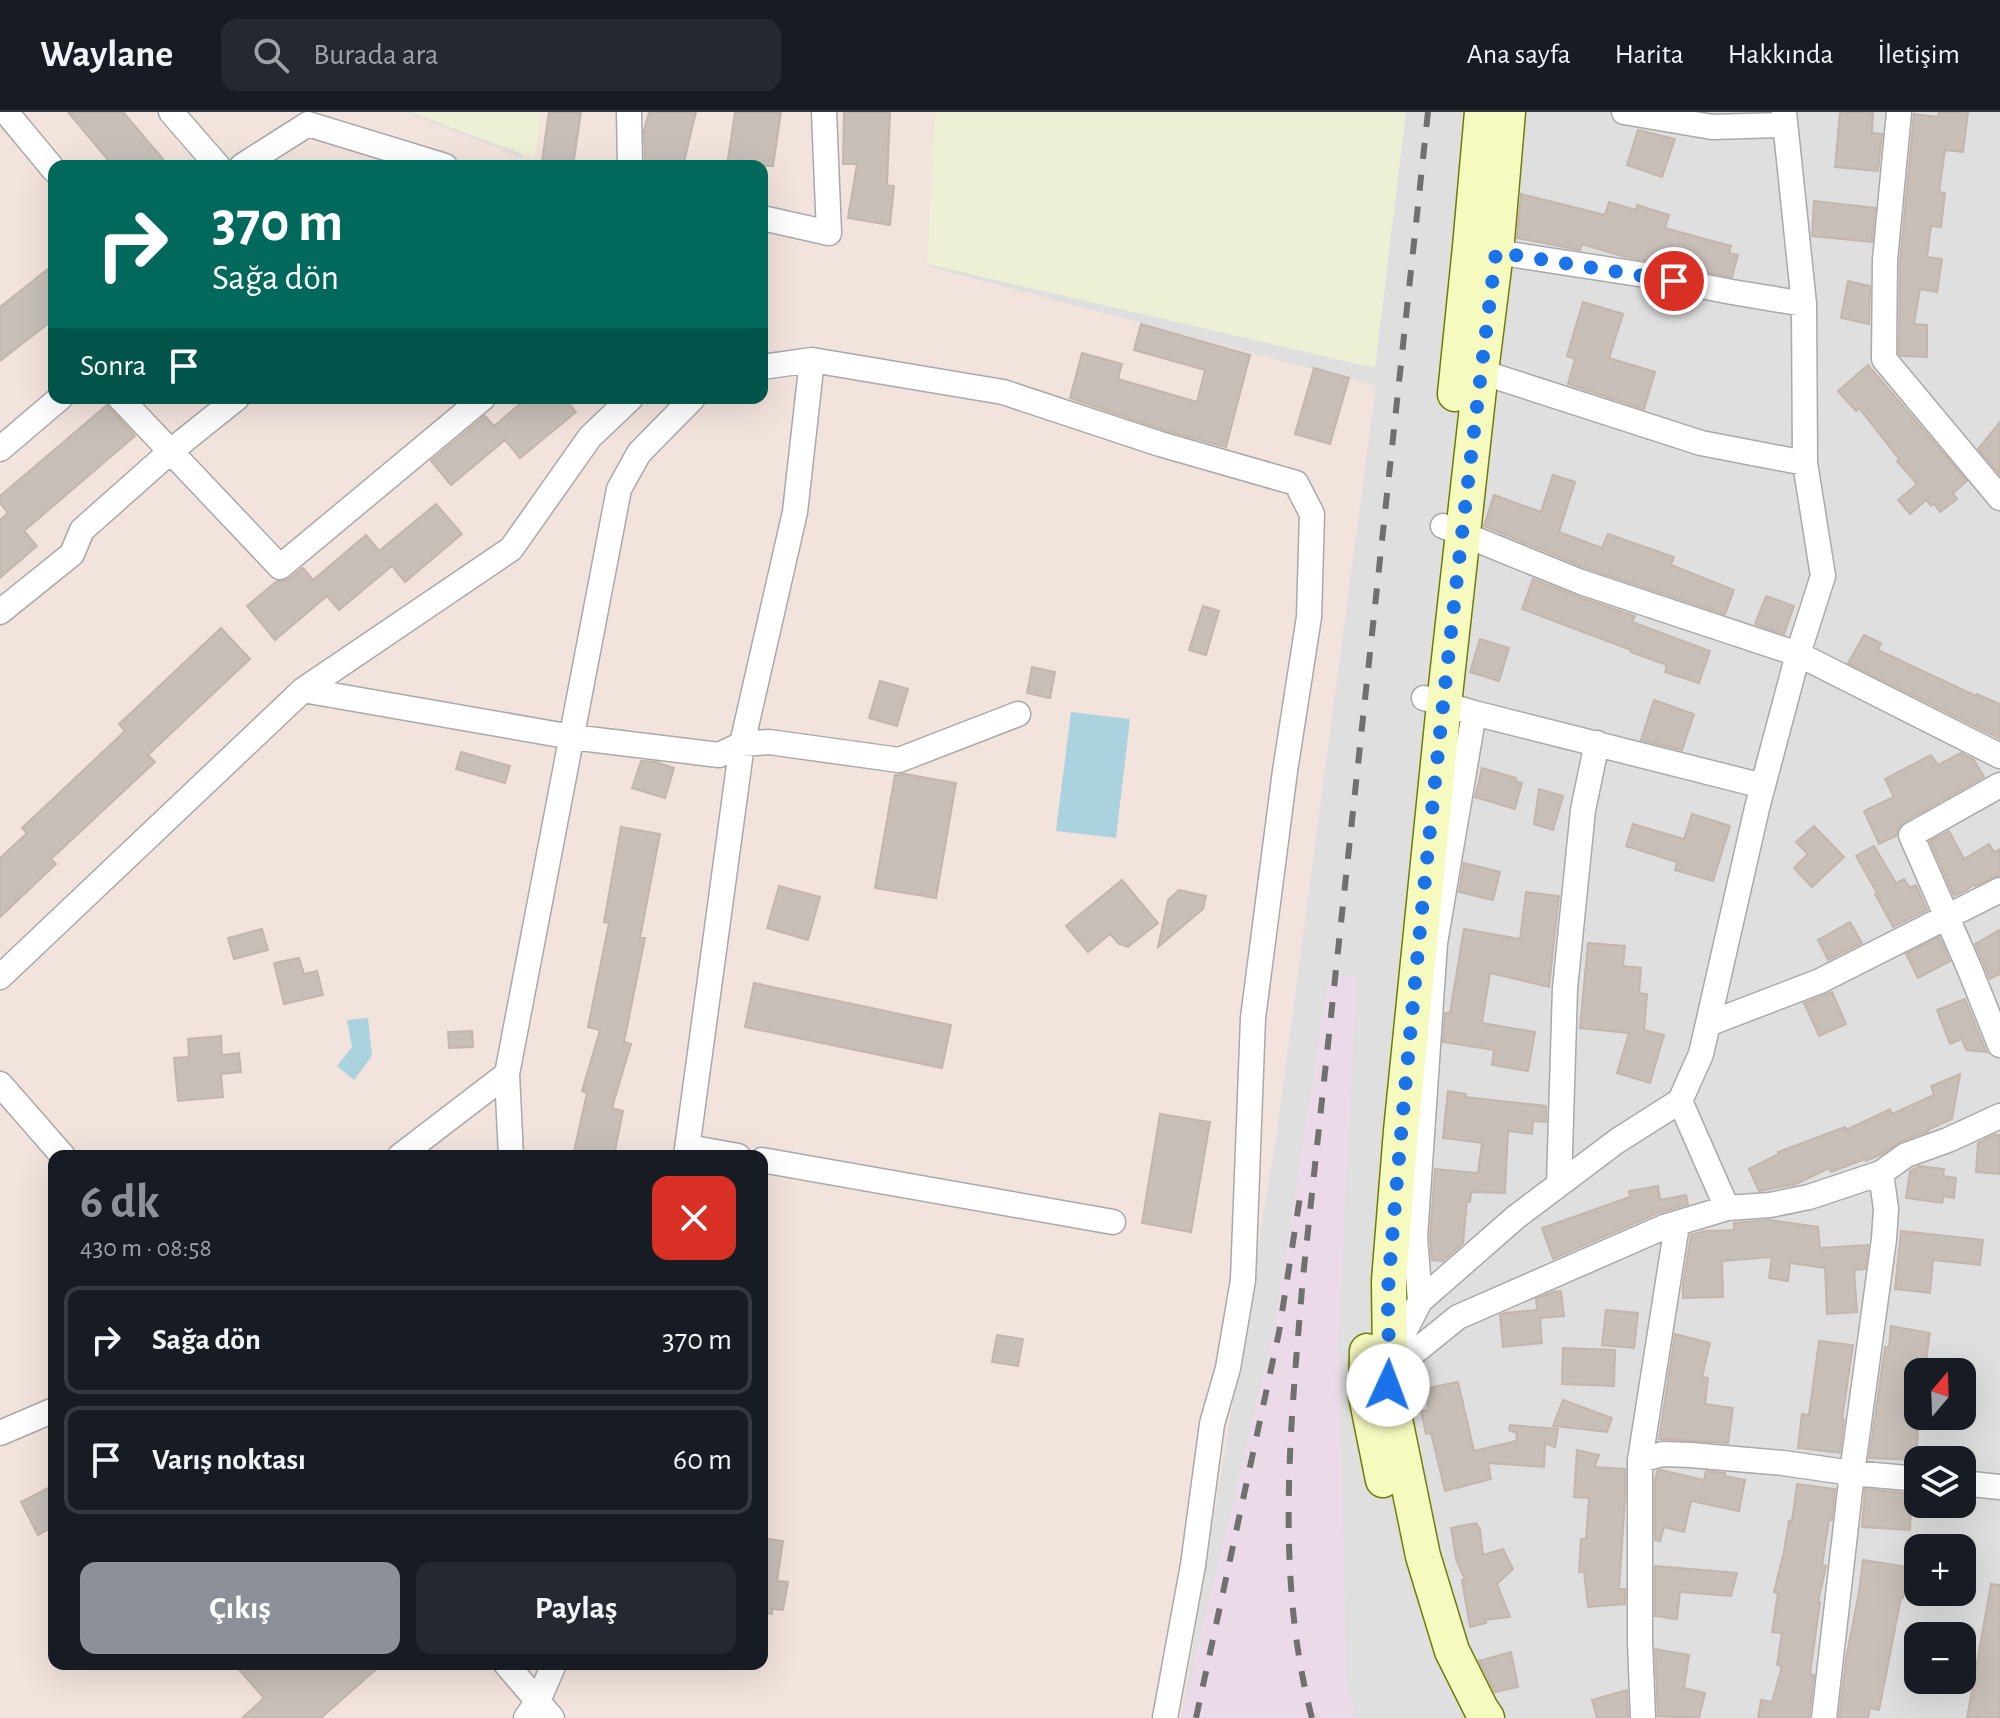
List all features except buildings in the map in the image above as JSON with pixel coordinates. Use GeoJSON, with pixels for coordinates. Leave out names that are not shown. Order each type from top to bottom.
{"type":"FeatureCollection","features":[{"type":"Feature","properties":{"kind":"main road"},"geometry":{"type":"LineString","coordinates":[[1482,112],[1483,250]]}},
{"type":"Feature","properties":{"kind":"main road"},"geometry":{"type":"LineString","coordinates":[[1463,1718],[1436,1655],[1389,1511],[1381,1381],[1400,1146],[1447,705],[1453,530],[1469,368],[1483,250],[1508,112]]}},
{"type":"Feature","properties":{"kind":"main road"},"geometry":{"type":"LineString","coordinates":[[1381,1381],[1423,1556],[1452,1651],[1487,1718]]}},
{"type":"Feature","properties":{"kind":"street"},"geometry":{"type":"LineString","coordinates":[[6,112],[48,163]]}},
{"type":"Feature","properties":{"kind":"street"},"geometry":{"type":"LineString","coordinates":[[171,112],[213,160]]}},
{"type":"Feature","properties":{"kind":"street"},"geometry":{"type":"LineString","coordinates":[[285,112],[308,124],[425,160]]}},
{"type":"Feature","properties":{"kind":"street"},"geometry":{"type":"LineString","coordinates":[[629,112],[630,160]]}},
{"type":"Feature","properties":{"kind":"street"},"geometry":{"type":"LineString","coordinates":[[768,219],[829,233],[824,112]]}},
{"type":"Feature","properties":{"kind":"street"},"geometry":{"type":"LineString","coordinates":[[1381,1381],[1420,1301],[1516,1217],[1617,1141],[1680,1101],[1701,1054],[1763,786],[1798,654],[1823,576],[1805,463],[1804,304],[1784,119],[1712,127],[1624,112]]}},
{"type":"Feature","properties":{"kind":"street"},"geometry":{"type":"LineString","coordinates":[[1899,112],[1885,260],[1884,359],[2000,498]]}},
{"type":"Feature","properties":{"kind":"street"},"geometry":{"type":"LineString","coordinates":[[251,160],[308,124]]}},
{"type":"Feature","properties":{"kind":"street"},"geometry":{"type":"LineString","coordinates":[[1483,250],[1804,304]]}},
{"type":"Feature","properties":{"kind":"street"},"geometry":{"type":"LineString","coordinates":[[687,1150],[742,744],[795,512],[812,360]]}},
{"type":"Feature","properties":{"kind":"street"},"geometry":{"type":"LineString","coordinates":[[768,366],[812,360],[1003,392],[1160,444],[1296,483],[1312,514],[1309,617],[1285,771],[1253,1018],[1243,1280],[1228,1368],[1212,1424],[1193,1565],[1165,1718]]}},
{"type":"Feature","properties":{"kind":"street"},"geometry":{"type":"LineString","coordinates":[[1469,368],[1701,443],[1805,463]]}},
{"type":"Feature","properties":{"kind":"street"},"geometry":{"type":"LineString","coordinates":[[0,449],[53,404]]}},
{"type":"Feature","properties":{"kind":"street"},"geometry":{"type":"LineString","coordinates":[[126,404],[280,567],[476,404]]}},
{"type":"Feature","properties":{"kind":"street"},"geometry":{"type":"LineString","coordinates":[[0,612],[72,554],[82,530],[230,404]]}},
{"type":"Feature","properties":{"kind":"street"},"geometry":{"type":"LineString","coordinates":[[0,977],[303,690],[511,549],[590,437],[625,404]]}},
{"type":"Feature","properties":{"kind":"street"},"geometry":{"type":"LineString","coordinates":[[511,1150],[507,1074],[619,489],[639,453],[687,404]]}},
{"type":"Feature","properties":{"kind":"street"},"geometry":{"type":"LineString","coordinates":[[1453,530],[1581,582],[1798,654],[2000,756]]}},
{"type":"Feature","properties":{"kind":"street"},"geometry":{"type":"LineString","coordinates":[[303,690],[572,737],[719,755],[742,744],[769,742],[899,760],[1018,714]]}},
{"type":"Feature","properties":{"kind":"street"},"geometry":{"type":"LineString","coordinates":[[1420,1301],[1415,1237],[1447,705],[1763,786]]}},
{"type":"Feature","properties":{"kind":"street"},"geometry":{"type":"LineString","coordinates":[[1559,1184],[1565,988],[1583,810],[1597,743]]}},
{"type":"Feature","properties":{"kind":"street"},"geometry":{"type":"LineString","coordinates":[[2000,785],[1911,835],[2000,1045]]}},
{"type":"Feature","properties":{"kind":"street"},"geometry":{"type":"LineString","coordinates":[[1708,1024],[1820,981],[2000,890]]}},
{"type":"Feature","properties":{"kind":"street"},"geometry":{"type":"LineString","coordinates":[[408,1150],[507,1074]]}},
{"type":"Feature","properties":{"kind":"street"},"geometry":{"type":"LineString","coordinates":[[0,1084],[58,1150]]}},
{"type":"Feature","properties":{"kind":"street"},"geometry":{"type":"LineString","coordinates":[[1680,1101],[1727,1208]]}},
{"type":"Feature","properties":{"kind":"street"},"geometry":{"type":"LineString","coordinates":[[1381,1381],[1458,1317],[1664,1227],[1727,1208],[1770,1205],[1809,1197],[1881,1173],[1906,1155],[2000,1116]]}},
{"type":"Feature","properties":{"kind":"street"},"geometry":{"type":"LineString","coordinates":[[768,1161],[1113,1222]]}},
{"type":"Feature","properties":{"kind":"street"},"geometry":{"type":"LineString","coordinates":[[1824,1718],[1852,1473],[1884,1239],[1886,1209],[1881,1173]]}},
{"type":"Feature","properties":{"kind":"street"},"geometry":{"type":"LineString","coordinates":[[1643,1718],[1640,1460],[1677,1225]]}},
{"type":"Feature","properties":{"kind":"street"},"geometry":{"type":"LineString","coordinates":[[0,1433],[48,1413]]}},
{"type":"Feature","properties":{"kind":"street"},"geometry":{"type":"LineString","coordinates":[[1640,1460],[1663,1454],[1691,1455],[1904,1478]]}},
{"type":"Feature","properties":{"kind":"street"},"geometry":{"type":"LineString","coordinates":[[1976,1484],[2000,1487]]}},
{"type":"Feature","properties":{"kind":"street"},"geometry":{"type":"LineString","coordinates":[[510,1670],[539,1712]]}},
{"type":"Feature","properties":{"kind":"street"},"geometry":{"type":"LineString","coordinates":[[539,1712],[552,1670]]}},
{"type":"Feature","properties":{"kind":"shaded area"},"geometry":{"type":"Polygon","coordinates":[[[0,112],[2000,112],[2000,1718],[0,1718],[0,112]]]}},
{"type":"Feature","properties":{"kind":"shaded area"},"geometry":{"type":"Polygon","coordinates":[[[0,112],[406,112],[523,158],[531,112],[935,112],[927,266],[1376,386],[1277,1131],[1181,1718],[0,1718],[0,112]]]}},
{"type":"Feature","properties":{"kind":"shaded area"},"geometry":{"type":"Polygon","coordinates":[[[1329,975],[1357,976],[1338,1344],[1347,1686],[1357,1718],[1181,1718],[1273,1334],[1329,975]]]}},
{"type":"Feature","properties":{"kind":"green space"},"geometry":{"type":"Polygon","coordinates":[[[410,112],[541,112],[535,159],[410,112]]]}},
{"type":"Feature","properties":{"kind":"green space"},"geometry":{"type":"Polygon","coordinates":[[[935,112],[1406,112],[1375,368],[927,264],[935,112]]]}},
{"type":"Feature","properties":{"kind":"water"},"geometry":{"type":"Polygon","coordinates":[[[1071,712],[1130,719],[1116,838],[1056,831],[1071,712]]]}},
{"type":"Feature","properties":{"kind":"water"},"geometry":{"type":"Polygon","coordinates":[[[368,1018],[372,1056],[354,1080],[337,1066],[352,1047],[347,1020],[368,1018]]]}},
{"type":"Feature","properties":{"kind":"railway"},"geometry":{"type":"LineString","coordinates":[[1312,1718],[1300,1664],[1289,1554],[1294,1387],[1303,1277],[1428,112]]}},
{"type":"Feature","properties":{"kind":"railway"},"geometry":{"type":"LineString","coordinates":[[1196,1718],[1279,1332],[1300,1197]]}},
{"type":"Feature","properties":{"kind":"route"},"geometry":{"type":"LineString","coordinates":[[1388,1385],[1389,1281],[1401,1131],[1444,704],[1496,252],[1674,281]]}}]}
